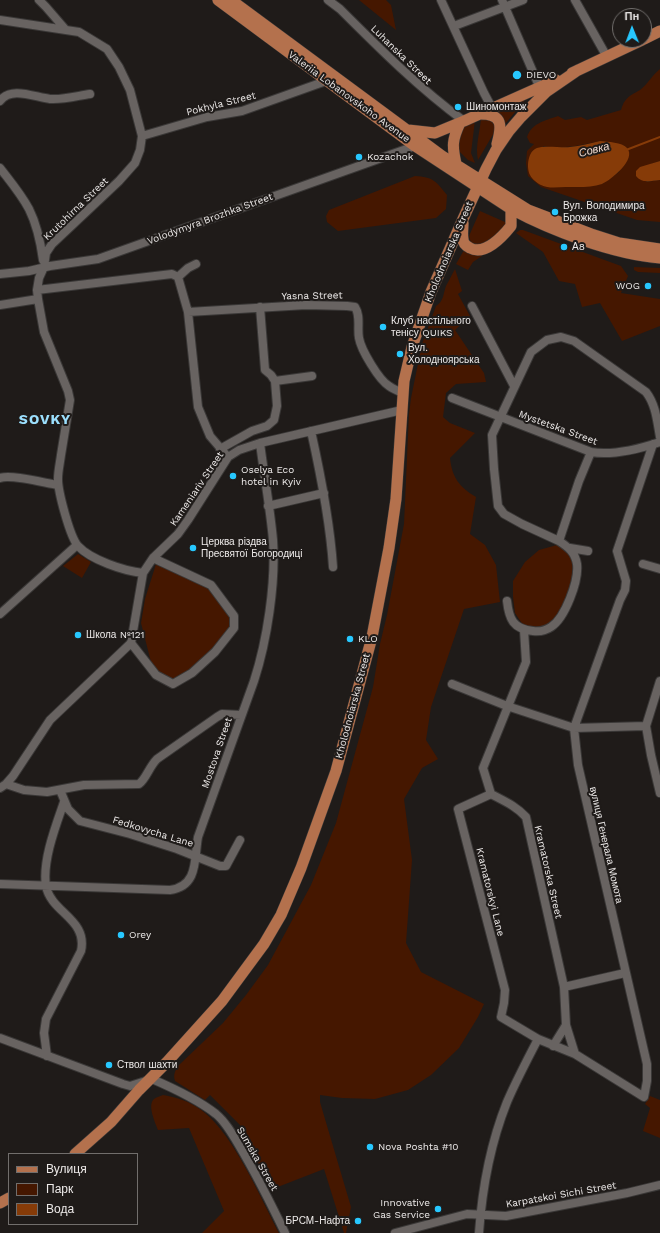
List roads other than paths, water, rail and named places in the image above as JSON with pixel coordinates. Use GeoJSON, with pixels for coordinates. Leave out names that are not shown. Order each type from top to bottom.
{"type":"FeatureCollection","features":[{"type":"Feature","properties":{"kind":"main road","name":"Valeriia Lobanovskoho Avenue"},"geometry":{"type":"LineString","coordinates":[[218,0],[415,146],[479,184],[528,210],[591,234],[619,243],[660,249]]}},
{"type":"Feature","properties":{"kind":"main road","name":"Valeriia Lobanovskoho Avenue"},"geometry":{"type":"LineString","coordinates":[[232,0],[406,130],[456,164],[511,209],[523,216],[607,248],[660,258]]}},
{"type":"Feature","properties":{"kind":"main road"},"geometry":{"type":"LineString","coordinates":[[406,130],[435,133],[626,48]]}},
{"type":"Feature","properties":{"kind":"main road"},"geometry":{"type":"LineString","coordinates":[[479,184],[496,150],[517,122],[546,92],[578,70]]}},
{"type":"Feature","properties":{"kind":"main road"},"geometry":{"type":"LineString","coordinates":[[480,114],[490,114],[497,117],[501,130],[496,150]]}},
{"type":"Feature","properties":{"kind":"main road"},"geometry":{"type":"LineString","coordinates":[[456,164],[452,142],[462,122]]}},
{"type":"Feature","properties":{"kind":"main road","name":"Kholodnoiarska Street"},"geometry":{"type":"LineString","coordinates":[[76,1153],[111,1122],[222,1001],[264,944],[281,915],[303,861],[336,771],[373,630],[390,548],[395,506],[403,393],[412,347],[429,298],[479,184]]}},
{"type":"Feature","properties":{"kind":"main road"},"geometry":{"type":"LineString","coordinates":[[463,219],[463,239],[466,245],[475,250],[482,250],[499,238],[511,226],[511,209]]}},
{"type":"Feature","properties":{"kind":"street"},"geometry":{"type":"LineString","coordinates":[[39,0],[65,29]]}},
{"type":"Feature","properties":{"kind":"street","name":"Luhanska Street"},"geometry":{"type":"LineString","coordinates":[[328,0],[340,9],[411,79],[462,122]]}},
{"type":"Feature","properties":{"kind":"street"},"geometry":{"type":"LineString","coordinates":[[441,0],[484,94],[492,108]]}},
{"type":"Feature","properties":{"kind":"street"},"geometry":{"type":"LineString","coordinates":[[454,26],[504,4],[523,0]]}},
{"type":"Feature","properties":{"kind":"street"},"geometry":{"type":"LineString","coordinates":[[575,0],[607,57]]}},
{"type":"Feature","properties":{"kind":"street"},"geometry":{"type":"LineString","coordinates":[[504,4],[539,86]]}},
{"type":"Feature","properties":{"kind":"street","name":"Krutohirna Street"},"geometry":{"type":"LineString","coordinates":[[0,20],[79,32],[108,48],[130,90],[142,136],[140,150],[135,163],[119,181],[52,244],[46,253],[44,267],[39,278],[37,290],[44,332],[68,391],[70,400],[58,484],[63,505],[77,545]]}},
{"type":"Feature","properties":{"kind":"street","name":"Pokhyla Street"},"geometry":{"type":"LineString","coordinates":[[142,136],[207,117],[242,111],[326,81]]}},
{"type":"Feature","properties":{"kind":"street"},"geometry":{"type":"LineString","coordinates":[[0,101],[3,97],[11,94],[26,94],[50,99],[90,94]]}},
{"type":"Feature","properties":{"kind":"street","name":"Volodymyra Brozhka Street"},"geometry":{"type":"LineString","coordinates":[[0,274],[29,271],[44,267],[98,259],[415,146]]}},
{"type":"Feature","properties":{"kind":"street"},"geometry":{"type":"LineString","coordinates":[[0,168],[21,196],[29,210],[42,250],[44,267]]}},
{"type":"Feature","properties":{"kind":"street"},"geometry":{"type":"LineString","coordinates":[[178,277],[188,268],[196,264]]}},
{"type":"Feature","properties":{"kind":"street"},"geometry":{"type":"LineString","coordinates":[[37,290],[172,274],[178,277],[188,312],[198,407],[210,436],[228,457]]}},
{"type":"Feature","properties":{"kind":"street"},"geometry":{"type":"LineString","coordinates":[[0,305],[38,299]]}},
{"type":"Feature","properties":{"kind":"street","name":"Yasna Street"},"geometry":{"type":"LineString","coordinates":[[188,312],[306,305],[356,307],[358,314],[358,337],[366,357],[385,383],[403,393]]}},
{"type":"Feature","properties":{"kind":"street"},"geometry":{"type":"LineString","coordinates":[[472,306],[514,386]]}},
{"type":"Feature","properties":{"kind":"street"},"geometry":{"type":"LineString","coordinates":[[220,449],[252,431],[267,426],[274,420],[277,406],[275,381],[265,370],[260,307]]}},
{"type":"Feature","properties":{"kind":"street"},"geometry":{"type":"LineString","coordinates":[[588,551],[570,548],[559,541],[522,524],[504,514],[498,506],[492,435],[531,352],[547,340],[561,338],[574,341],[646,392],[651,398],[656,413],[660,437]]}},
{"type":"Feature","properties":{"kind":"street"},"geometry":{"type":"LineString","coordinates":[[275,381],[312,376]]}},
{"type":"Feature","properties":{"kind":"street","name":"Mystetska Street"},"geometry":{"type":"LineString","coordinates":[[452,398],[591,452],[602,454],[613,453],[656,443]]}},
{"type":"Feature","properties":{"kind":"street","name":"Kameniariv Street"},"geometry":{"type":"LineString","coordinates":[[131,643],[143,573],[153,558],[178,534],[228,457],[239,450],[260,443],[402,410]]}},
{"type":"Feature","properties":{"kind":"street"},"geometry":{"type":"LineString","coordinates":[[311,431],[331,534],[333,567]]}},
{"type":"Feature","properties":{"kind":"street","name":"Mostova Street"},"geometry":{"type":"LineString","coordinates":[[0,884],[174,889],[185,884],[194,870],[198,837],[259,664],[265,636],[274,563],[260,443]]}},
{"type":"Feature","properties":{"kind":"street","name":"вулиця Генерала Момота"},"geometry":{"type":"LineString","coordinates":[[501,1017],[538,1039],[575,1054],[644,1097],[647,1082],[647,1064],[578,765],[574,728],[620,600],[625,590],[626,581],[617,551],[656,443]]}},
{"type":"Feature","properties":{"kind":"street"},"geometry":{"type":"LineString","coordinates":[[559,541],[578,481],[591,452]]}},
{"type":"Feature","properties":{"kind":"street"},"geometry":{"type":"LineString","coordinates":[[0,478],[16,478],[58,484]]}},
{"type":"Feature","properties":{"kind":"street"},"geometry":{"type":"LineString","coordinates":[[268,506],[324,493]]}},
{"type":"Feature","properties":{"kind":"street"},"geometry":{"type":"LineString","coordinates":[[0,614],[77,545],[94,557],[118,567],[143,573]]}},
{"type":"Feature","properties":{"kind":"street"},"geometry":{"type":"LineString","coordinates":[[507,601],[511,618],[515,625],[524,630],[539,632],[552,627],[561,616],[569,600],[575,580],[577,564],[570,548]]}},
{"type":"Feature","properties":{"kind":"street"},"geometry":{"type":"LineString","coordinates":[[153,558],[211,585],[234,616],[234,628],[215,652],[192,673],[173,684],[156,674],[131,643],[50,720],[3,786],[36,792],[60,790],[84,785],[139,784],[145,777],[150,766],[157,759],[211,721],[222,714],[241,715]]}},
{"type":"Feature","properties":{"kind":"street"},"geometry":{"type":"LineString","coordinates":[[643,564],[660,569]]}},
{"type":"Feature","properties":{"kind":"street"},"geometry":{"type":"LineString","coordinates":[[491,794],[483,768],[526,662],[524,630]]}},
{"type":"Feature","properties":{"kind":"street"},"geometry":{"type":"LineString","coordinates":[[660,681],[646,726],[660,793]]}},
{"type":"Feature","properties":{"kind":"street"},"geometry":{"type":"LineString","coordinates":[[452,684],[508,706],[574,728],[646,726]]}},
{"type":"Feature","properties":{"kind":"street","name":"Fedkovycha Lane"},"geometry":{"type":"LineString","coordinates":[[60,790],[64,802],[73,815],[80,821],[130,834],[224,867],[228,863],[240,840]]}},
{"type":"Feature","properties":{"kind":"street","name":"Kramatorska Street"},"geometry":{"type":"LineString","coordinates":[[491,794],[511,804],[526,817],[564,987],[566,1025],[575,1054]]}},
{"type":"Feature","properties":{"kind":"street","name":"Kramatorskyi Lane"},"geometry":{"type":"LineString","coordinates":[[491,794],[458,809],[505,990],[501,1017]]}},
{"type":"Feature","properties":{"kind":"street"},"geometry":{"type":"LineString","coordinates":[[47,1056],[44,1033],[46,1019],[81,951],[83,944],[80,931],[55,903],[46,886],[47,856],[64,802]]}},
{"type":"Feature","properties":{"kind":"street"},"geometry":{"type":"LineString","coordinates":[[564,987],[625,973]]}},
{"type":"Feature","properties":{"kind":"street"},"geometry":{"type":"LineString","coordinates":[[553,1046],[566,1025]]}},
{"type":"Feature","properties":{"kind":"street"},"geometry":{"type":"LineString","coordinates":[[0,1038],[130,1086],[152,1079]]}},
{"type":"Feature","properties":{"kind":"street"},"geometry":{"type":"LineString","coordinates":[[479,1233],[480,1214],[495,1138],[507,1103],[538,1039]]}},
{"type":"Feature","properties":{"kind":"street","name":"Sumska Street"},"geometry":{"type":"LineString","coordinates":[[152,1079],[178,1091],[216,1115],[239,1145],[285,1233]]}},
{"type":"Feature","properties":{"kind":"street","name":"Karpatskoi Sichi Street"},"geometry":{"type":"LineString","coordinates":[[396,1233],[467,1214],[506,1216],[627,1193],[660,1185]]}},
{"type":"Feature","properties":{"kind":"water"},"geometry":{"type":"Polygon","coordinates":[[[600,141],[625,146],[629,153],[629,158],[622,169],[602,184],[584,187],[554,188],[541,185],[530,175],[528,168],[530,156],[537,148],[570,147],[600,141]]]}},
{"type":"Feature","properties":{"kind":"water"},"geometry":{"type":"Polygon","coordinates":[[[660,161],[660,180],[644,181],[636,176],[636,171],[640,167],[660,161]]]}},
{"type":"Feature","properties":{"kind":"waterway","name":"Совка"},"geometry":{"type":"LineString","coordinates":[[626,150],[660,137]]}},
{"type":"Feature","properties":{"kind":"place","name":"DIEVO"},"geometry":{"type":"Point","coordinates":[517,75]}},
{"type":"Feature","properties":{"kind":"place","name":"Шиномонтаж"},"geometry":{"type":"Point","coordinates":[458,107]}},
{"type":"Feature","properties":{"kind":"place","name":"Kozachok"},"geometry":{"type":"Point","coordinates":[359,157]}},
{"type":"Feature","properties":{"kind":"place","name":"Вул. Володимира Брожка"},"geometry":{"type":"Point","coordinates":[555,212]}},
{"type":"Feature","properties":{"kind":"place","name":"А8"},"geometry":{"type":"Point","coordinates":[564,247]}},
{"type":"Feature","properties":{"kind":"place","name":"WOG"},"geometry":{"type":"Point","coordinates":[648,286]}},
{"type":"Feature","properties":{"kind":"place","name":"Клуб настільного тенісу QUIKS"},"geometry":{"type":"Point","coordinates":[383,327]}},
{"type":"Feature","properties":{"kind":"place","name":"Вул. Холодноярська"},"geometry":{"type":"Point","coordinates":[400,354]}},
{"type":"Feature","properties":{"kind":"place","name":"Oselya Eco hotel in Kyiv"},"geometry":{"type":"Point","coordinates":[233,476]}},
{"type":"Feature","properties":{"kind":"place","name":"Церква різдва Пресвятої Богородиці"},"geometry":{"type":"Point","coordinates":[193,548]}},
{"type":"Feature","properties":{"kind":"place","name":"Школа №121"},"geometry":{"type":"Point","coordinates":[78,635]}},
{"type":"Feature","properties":{"kind":"place","name":"KLO"},"geometry":{"type":"Point","coordinates":[350,639]}},
{"type":"Feature","properties":{"kind":"place","name":"Orey"},"geometry":{"type":"Point","coordinates":[121,935]}},
{"type":"Feature","properties":{"kind":"place","name":"Ствол шахти"},"geometry":{"type":"Point","coordinates":[109,1065]}},
{"type":"Feature","properties":{"kind":"place","name":"Nova Poshta #10"},"geometry":{"type":"Point","coordinates":[370,1147]}},
{"type":"Feature","properties":{"kind":"place","name":"Innovative Gas Service"},"geometry":{"type":"Point","coordinates":[438,1209]}},
{"type":"Feature","properties":{"kind":"place","name":"БРСМ-Нафта"},"geometry":{"type":"Point","coordinates":[358,1221]}},
{"type":"Feature","properties":{"kind":"district","name":"SOVKY"},"geometry":{"type":"Point","coordinates":[45,420]}}]}
